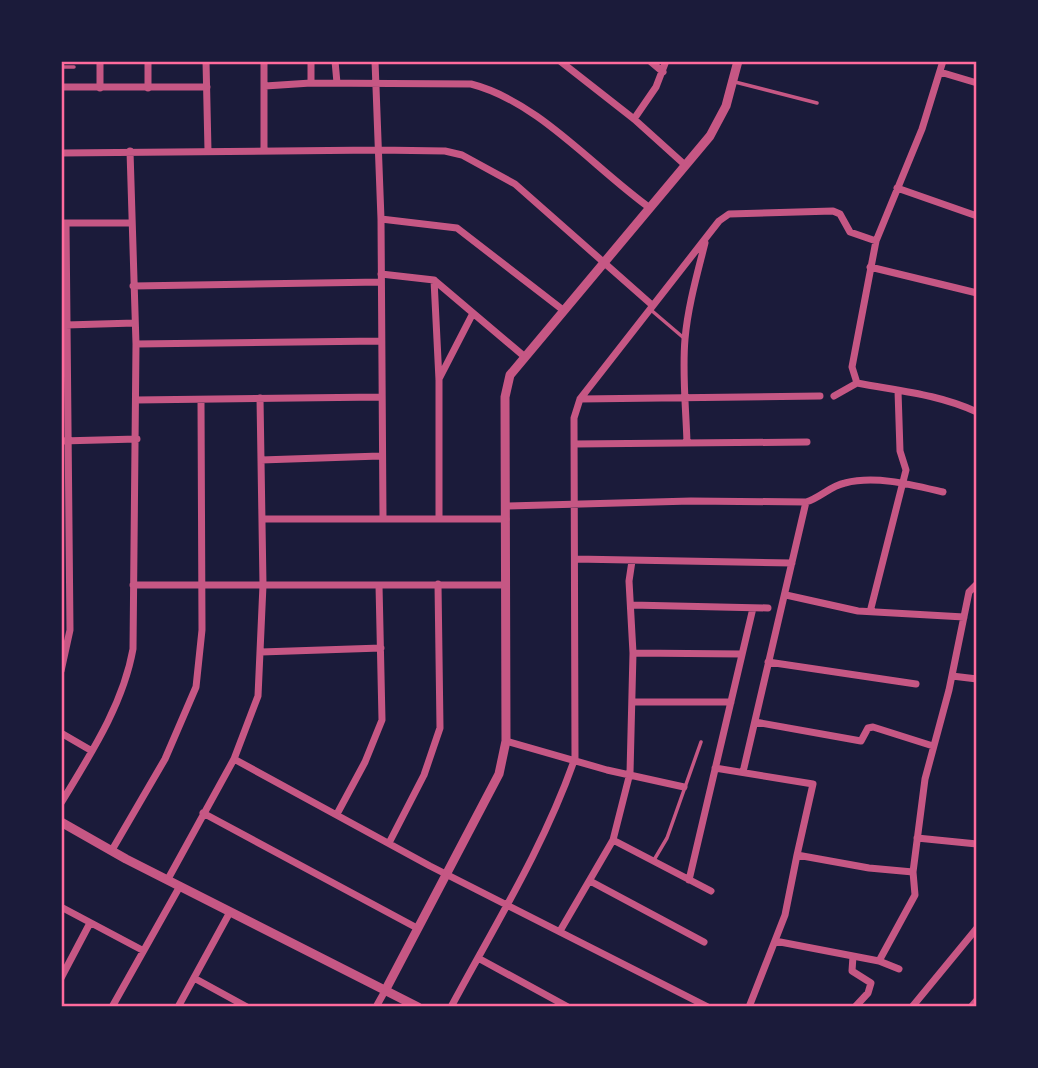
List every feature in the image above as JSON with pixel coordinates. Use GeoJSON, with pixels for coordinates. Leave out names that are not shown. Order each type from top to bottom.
{"type":"FeatureCollection","features":[{"type":"Feature","properties":{"kind":"street"},"geometry":{"type":"LineString","coordinates":[[100,61],[100,88]]}},
{"type":"Feature","properties":{"kind":"street"},"geometry":{"type":"LineString","coordinates":[[148,61],[148,88]]}},
{"type":"Feature","properties":{"kind":"street"},"geometry":{"type":"LineString","coordinates":[[206,61],[208,151]]}},
{"type":"Feature","properties":{"kind":"street"},"geometry":{"type":"LineString","coordinates":[[264,61],[264,150]]}},
{"type":"Feature","properties":{"kind":"street"},"geometry":{"type":"LineString","coordinates":[[311,61],[311,83]]}},
{"type":"Feature","properties":{"kind":"street"},"geometry":{"type":"LineString","coordinates":[[335,61],[337,83]]}},
{"type":"Feature","properties":{"kind":"street"},"geometry":{"type":"LineString","coordinates":[[375,61],[381,219],[380,456],[383,517]]}},
{"type":"Feature","properties":{"kind":"street"},"geometry":{"type":"LineString","coordinates":[[560,61],[634,119],[685,165]]}},
{"type":"Feature","properties":{"kind":"street"},"geometry":{"type":"LineString","coordinates":[[650,61],[663,72]]}},
{"type":"Feature","properties":{"kind":"street"},"geometry":{"type":"LineString","coordinates":[[634,119],[663,72],[666,61]]}},
{"type":"Feature","properties":{"kind":"street"},"geometry":{"type":"LineString","coordinates":[[376,1007],[499,774],[506,741],[505,397],[510,375],[718,122],[738,61]]}},
{"type":"Feature","properties":{"kind":"street"},"geometry":{"type":"LineString","coordinates":[[857,383],[852,368],[876,241],[922,129],[943,61]]}},
{"type":"Feature","properties":{"kind":"street"},"geometry":{"type":"LineString","coordinates":[[940,72],[977,83]]}},
{"type":"Feature","properties":{"kind":"street"},"geometry":{"type":"LineString","coordinates":[[265,86],[375,83],[471,84],[490,88],[524,108],[650,208]]}},
{"type":"Feature","properties":{"kind":"street"},"geometry":{"type":"LineString","coordinates":[[61,86],[207,87]]}},
{"type":"Feature","properties":{"kind":"street"},"geometry":{"type":"LineString","coordinates":[[61,803],[92,751],[129,673],[133,649],[137,439],[130,151]]}},
{"type":"Feature","properties":{"kind":"street"},"geometry":{"type":"LineString","coordinates":[[61,153],[445,151],[478,161],[515,184],[604,261],[651,307]]}},
{"type":"Feature","properties":{"kind":"street"},"geometry":{"type":"LineString","coordinates":[[897,188],[977,216]]}},
{"type":"Feature","properties":{"kind":"street"},"geometry":{"type":"LineString","coordinates":[[451,1007],[509,905],[561,797],[575,758],[574,418],[580,399],[651,307],[729,214],[833,211],[840,214],[850,232],[876,241]]}},
{"type":"Feature","properties":{"kind":"street"},"geometry":{"type":"LineString","coordinates":[[381,219],[457,228],[563,310]]}},
{"type":"Feature","properties":{"kind":"street"},"geometry":{"type":"LineString","coordinates":[[61,671],[70,630],[65,587],[64,223],[130,223]]}},
{"type":"Feature","properties":{"kind":"street"},"geometry":{"type":"LineString","coordinates":[[687,443],[683,398],[685,339],[692,295],[706,239]]}},
{"type":"Feature","properties":{"kind":"street"},"geometry":{"type":"LineString","coordinates":[[870,267],[977,293]]}},
{"type":"Feature","properties":{"kind":"street"},"geometry":{"type":"LineString","coordinates":[[133,286],[381,278],[434,280],[525,357]]}},
{"type":"Feature","properties":{"kind":"street"},"geometry":{"type":"LineString","coordinates":[[434,280],[439,380],[439,518]]}},
{"type":"Feature","properties":{"kind":"street"},"geometry":{"type":"LineString","coordinates":[[439,380],[472,314]]}},
{"type":"Feature","properties":{"kind":"street"},"geometry":{"type":"LineString","coordinates":[[65,319],[135,323]]}},
{"type":"Feature","properties":{"kind":"street"},"geometry":{"type":"LineString","coordinates":[[136,344],[381,341]]}},
{"type":"Feature","properties":{"kind":"street"},"geometry":{"type":"LineString","coordinates":[[834,396],[857,383],[948,399],[977,412]]}},
{"type":"Feature","properties":{"kind":"street"},"geometry":{"type":"LineString","coordinates":[[870,612],[895,522],[906,464],[900,451],[898,391]]}},
{"type":"Feature","properties":{"kind":"street"},"geometry":{"type":"LineString","coordinates":[[580,399],[820,396]]}},
{"type":"Feature","properties":{"kind":"street"},"geometry":{"type":"LineString","coordinates":[[136,400],[380,397]]}},
{"type":"Feature","properties":{"kind":"street"},"geometry":{"type":"LineString","coordinates":[[168,879],[234,759],[258,696],[263,585],[260,398]]}},
{"type":"Feature","properties":{"kind":"street"},"geometry":{"type":"LineString","coordinates":[[112,850],[165,759],[196,687],[201,657],[201,401]]}},
{"type":"Feature","properties":{"kind":"street"},"geometry":{"type":"LineString","coordinates":[[65,441],[137,439]]}},
{"type":"Feature","properties":{"kind":"street"},"geometry":{"type":"LineString","coordinates":[[574,444],[807,442]]}},
{"type":"Feature","properties":{"kind":"street"},"geometry":{"type":"LineString","coordinates":[[261,460],[380,456]]}},
{"type":"Feature","properties":{"kind":"street"},"geometry":{"type":"LineString","coordinates":[[506,506],[691,501],[806,502],[817,500],[845,483],[901,481],[943,492]]}},
{"type":"Feature","properties":{"kind":"street"},"geometry":{"type":"LineString","coordinates":[[743,772],[806,502]]}},
{"type":"Feature","properties":{"kind":"street"},"geometry":{"type":"LineString","coordinates":[[262,519],[506,519]]}},
{"type":"Feature","properties":{"kind":"street"},"geometry":{"type":"LineString","coordinates":[[575,559],[792,563]]}},
{"type":"Feature","properties":{"kind":"street"},"geometry":{"type":"LineString","coordinates":[[560,931],[612,840],[630,773],[633,653],[629,582],[632,561]]}},
{"type":"Feature","properties":{"kind":"street"},"geometry":{"type":"LineString","coordinates":[[389,844],[424,775],[440,728],[438,584]]}},
{"type":"Feature","properties":{"kind":"street"},"geometry":{"type":"LineString","coordinates":[[879,961],[915,895],[913,872],[921,799],[952,676],[969,592],[977,584]]}},
{"type":"Feature","properties":{"kind":"street"},"geometry":{"type":"LineString","coordinates":[[133,585],[506,585]]}},
{"type":"Feature","properties":{"kind":"street"},"geometry":{"type":"LineString","coordinates":[[337,814],[365,762],[382,720],[379,585]]}},
{"type":"Feature","properties":{"kind":"street"},"geometry":{"type":"LineString","coordinates":[[786,595],[870,612],[964,617]]}},
{"type":"Feature","properties":{"kind":"street"},"geometry":{"type":"LineString","coordinates":[[631,605],[768,608]]}},
{"type":"Feature","properties":{"kind":"street"},"geometry":{"type":"LineString","coordinates":[[689,880],[753,608]]}},
{"type":"Feature","properties":{"kind":"street"},"geometry":{"type":"LineString","coordinates":[[261,652],[381,648]]}},
{"type":"Feature","properties":{"kind":"street"},"geometry":{"type":"LineString","coordinates":[[633,653],[742,654]]}},
{"type":"Feature","properties":{"kind":"street"},"geometry":{"type":"LineString","coordinates":[[768,662],[916,684]]}},
{"type":"Feature","properties":{"kind":"street"},"geometry":{"type":"LineString","coordinates":[[952,676],[977,679]]}},
{"type":"Feature","properties":{"kind":"street"},"geometry":{"type":"LineString","coordinates":[[633,702],[731,702]]}},
{"type":"Feature","properties":{"kind":"street"},"geometry":{"type":"LineString","coordinates":[[755,723],[861,741],[868,728],[873,727],[933,746]]}},
{"type":"Feature","properties":{"kind":"street"},"geometry":{"type":"LineString","coordinates":[[61,733],[92,751]]}},
{"type":"Feature","properties":{"kind":"street"},"geometry":{"type":"LineString","coordinates":[[506,741],[684,787]]}},
{"type":"Feature","properties":{"kind":"street"},"geometry":{"type":"LineString","coordinates":[[234,759],[446,875],[708,1007]]}},
{"type":"Feature","properties":{"kind":"street"},"geometry":{"type":"LineString","coordinates":[[715,768],[813,784],[791,890],[775,941],[749,1007]]}},
{"type":"Feature","properties":{"kind":"street"},"geometry":{"type":"LineString","coordinates":[[203,813],[417,928]]}},
{"type":"Feature","properties":{"kind":"street"},"geometry":{"type":"LineString","coordinates":[[61,822],[230,912],[418,1007]]}},
{"type":"Feature","properties":{"kind":"street"},"geometry":{"type":"LineString","coordinates":[[917,838],[977,844]]}},
{"type":"Feature","properties":{"kind":"street"},"geometry":{"type":"LineString","coordinates":[[612,840],[711,891]]}},
{"type":"Feature","properties":{"kind":"street"},"geometry":{"type":"LineString","coordinates":[[797,855],[869,869],[913,872]]}},
{"type":"Feature","properties":{"kind":"street"},"geometry":{"type":"LineString","coordinates":[[590,881],[704,942]]}},
{"type":"Feature","properties":{"kind":"street"},"geometry":{"type":"LineString","coordinates":[[112,1007],[180,886]]}},
{"type":"Feature","properties":{"kind":"street"},"geometry":{"type":"LineString","coordinates":[[61,907],[142,950]]}},
{"type":"Feature","properties":{"kind":"street"},"geometry":{"type":"LineString","coordinates":[[178,1007],[230,912]]}},
{"type":"Feature","properties":{"kind":"street"},"geometry":{"type":"LineString","coordinates":[[61,978],[65,962],[90,923]]}},
{"type":"Feature","properties":{"kind":"street"},"geometry":{"type":"LineString","coordinates":[[912,1007],[977,928]]}},
{"type":"Feature","properties":{"kind":"street"},"geometry":{"type":"LineString","coordinates":[[775,941],[879,961],[898,970]]}},
{"type":"Feature","properties":{"kind":"street"},"geometry":{"type":"LineString","coordinates":[[853,956],[852,971],[871,983],[868,993],[855,1007]]}},
{"type":"Feature","properties":{"kind":"street"},"geometry":{"type":"LineString","coordinates":[[478,958],[568,1007]]}},
{"type":"Feature","properties":{"kind":"street"},"geometry":{"type":"LineString","coordinates":[[194,978],[247,1007]]}},
{"type":"Feature","properties":{"kind":"street"},"geometry":{"type":"LineString","coordinates":[[971,1007],[977,1000]]}},
{"type":"Feature","properties":{"kind":"lane"},"geometry":{"type":"LineString","coordinates":[[61,67],[74,67]]}},
{"type":"Feature","properties":{"kind":"lane"},"geometry":{"type":"LineString","coordinates":[[733,81],[817,103]]}},
{"type":"Feature","properties":{"kind":"lane"},"geometry":{"type":"LineString","coordinates":[[651,307],[685,339]]}},
{"type":"Feature","properties":{"kind":"lane"},"geometry":{"type":"LineString","coordinates":[[653,862],[667,838],[701,742]]}}]}
